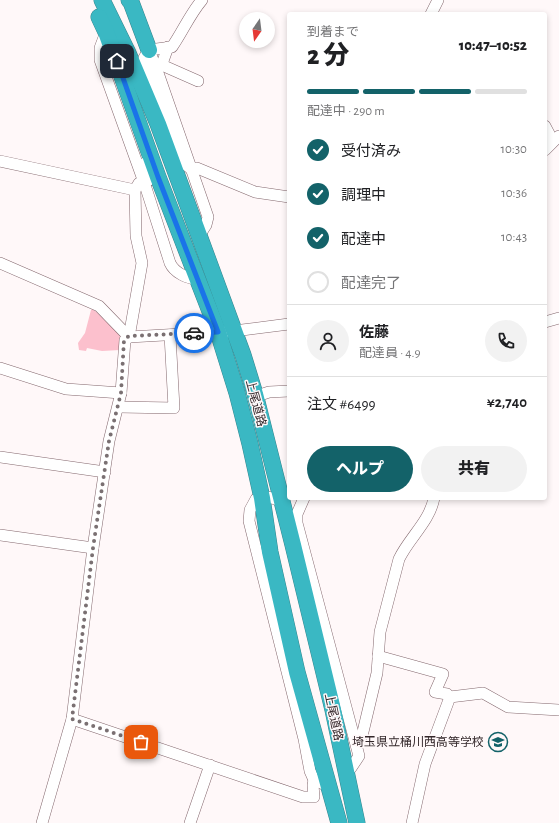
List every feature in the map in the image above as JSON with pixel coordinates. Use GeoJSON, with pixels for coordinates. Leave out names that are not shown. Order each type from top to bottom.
{"type":"FeatureCollection","features":[{"type":"Feature","properties":{"kind":"highway","name":"上尾道路"},"geometry":{"type":"LineString","coordinates":[[91,0],[106,32],[158,177],[218,332],[237,393],[261,497],[270,552],[308,718],[321,783],[339,823]]}},
{"type":"Feature","properties":{"kind":"highway","name":"上尾道路"},"geometry":{"type":"LineString","coordinates":[[102,0],[147,96],[234,331],[255,394],[283,502],[333,710],[357,823]]}},
{"type":"Feature","properties":{"kind":"highway"},"geometry":{"type":"LineString","coordinates":[[129,0],[132,2],[149,50]]}},
{"type":"Feature","properties":{"kind":"street"},"geometry":{"type":"LineString","coordinates":[[149,50],[172,47],[191,13],[202,0]]}},
{"type":"Feature","properties":{"kind":"street"},"geometry":{"type":"LineString","coordinates":[[432,12],[438,0]]}},
{"type":"Feature","properties":{"kind":"street"},"geometry":{"type":"LineString","coordinates":[[106,32],[100,48],[100,60],[144,182],[172,267],[191,278],[197,278]]}},
{"type":"Feature","properties":{"kind":"street"},"geometry":{"type":"LineString","coordinates":[[168,48],[164,66],[198,81]]}},
{"type":"Feature","properties":{"kind":"street"},"geometry":{"type":"LineString","coordinates":[[149,50],[144,58],[158,107],[178,155],[191,169]]}},
{"type":"Feature","properties":{"kind":"street"},"geometry":{"type":"LineString","coordinates":[[149,50],[208,217],[206,225],[199,236]]}},
{"type":"Feature","properties":{"kind":"street"},"geometry":{"type":"LineString","coordinates":[[129,336],[142,263],[136,236],[135,190],[139,183],[148,181],[150,176],[130,117],[132,116]]}},
{"type":"Feature","properties":{"kind":"street"},"geometry":{"type":"LineString","coordinates":[[547,128],[556,139],[547,148]]}},
{"type":"Feature","properties":{"kind":"street"},"geometry":{"type":"LineString","coordinates":[[0,161],[135,190]]}},
{"type":"Feature","properties":{"kind":"street"},"geometry":{"type":"LineString","coordinates":[[191,169],[197,168],[255,192],[287,197]]}},
{"type":"Feature","properties":{"kind":"street"},"geometry":{"type":"LineString","coordinates":[[0,263],[99,306],[129,336]]}},
{"type":"Feature","properties":{"kind":"street"},"geometry":{"type":"LineString","coordinates":[[547,321],[559,318]]}},
{"type":"Feature","properties":{"kind":"street"},"geometry":{"type":"LineString","coordinates":[[42,823],[72,719],[93,548],[109,441],[119,407],[121,393],[124,340],[129,336],[234,331],[287,324]]}},
{"type":"Feature","properties":{"kind":"street"},"geometry":{"type":"LineString","coordinates":[[119,407],[174,408],[170,335]]}},
{"type":"Feature","properties":{"kind":"street"},"geometry":{"type":"LineString","coordinates":[[0,368],[66,389],[121,393]]}},
{"type":"Feature","properties":{"kind":"street"},"geometry":{"type":"LineString","coordinates":[[260,395],[269,392],[287,391]]}},
{"type":"Feature","properties":{"kind":"street"},"geometry":{"type":"LineString","coordinates":[[0,457],[105,472]]}},
{"type":"Feature","properties":{"kind":"street"},"geometry":{"type":"LineString","coordinates":[[261,497],[276,498],[283,502]]}},
{"type":"Feature","properties":{"kind":"street"},"geometry":{"type":"LineString","coordinates":[[303,500],[297,514],[296,523],[339,687],[355,740],[358,756],[351,768],[346,772]]}},
{"type":"Feature","properties":{"kind":"street"},"geometry":{"type":"LineString","coordinates":[[355,740],[362,736],[377,673],[380,632],[399,559],[404,547],[427,516],[433,500]]}},
{"type":"Feature","properties":{"kind":"street"},"geometry":{"type":"LineString","coordinates":[[0,536],[93,548]]}},
{"type":"Feature","properties":{"kind":"street"},"geometry":{"type":"LineString","coordinates":[[378,656],[443,674],[435,692],[447,694],[450,697],[483,693],[508,708],[559,710]]}},
{"type":"Feature","properties":{"kind":"street"},"geometry":{"type":"LineString","coordinates":[[412,823],[425,764],[450,697]]}},
{"type":"Feature","properties":{"kind":"street"},"geometry":{"type":"LineString","coordinates":[[72,719],[303,797],[314,797],[313,785],[321,783]]}},
{"type":"Feature","properties":{"kind":"street"},"geometry":{"type":"LineString","coordinates":[[190,823],[210,765]]}},
{"type":"Feature","properties":{"kind":"shaded area"},"geometry":{"type":"Polygon","coordinates":[[[93,309],[120,333],[120,350],[102,351],[87,348],[86,351],[79,350],[78,343],[85,333],[91,310],[93,309]]]}},
{"type":"Feature","properties":{"kind":"way so far"},"geometry":{"type":"LineString","coordinates":[[141,742],[72,719],[93,548],[109,441],[119,407],[124,340],[129,336],[194,333]]}},
{"type":"Feature","properties":{"kind":"place","name":"埼玉県立桶川西高等学校"},"geometry":{"type":"Point","coordinates":[498,742]}},
{"type":"Feature","properties":{"kind":"route"},"geometry":{"type":"LineString","coordinates":[[117,61],[158,177],[218,332],[194,333]]}}]}
